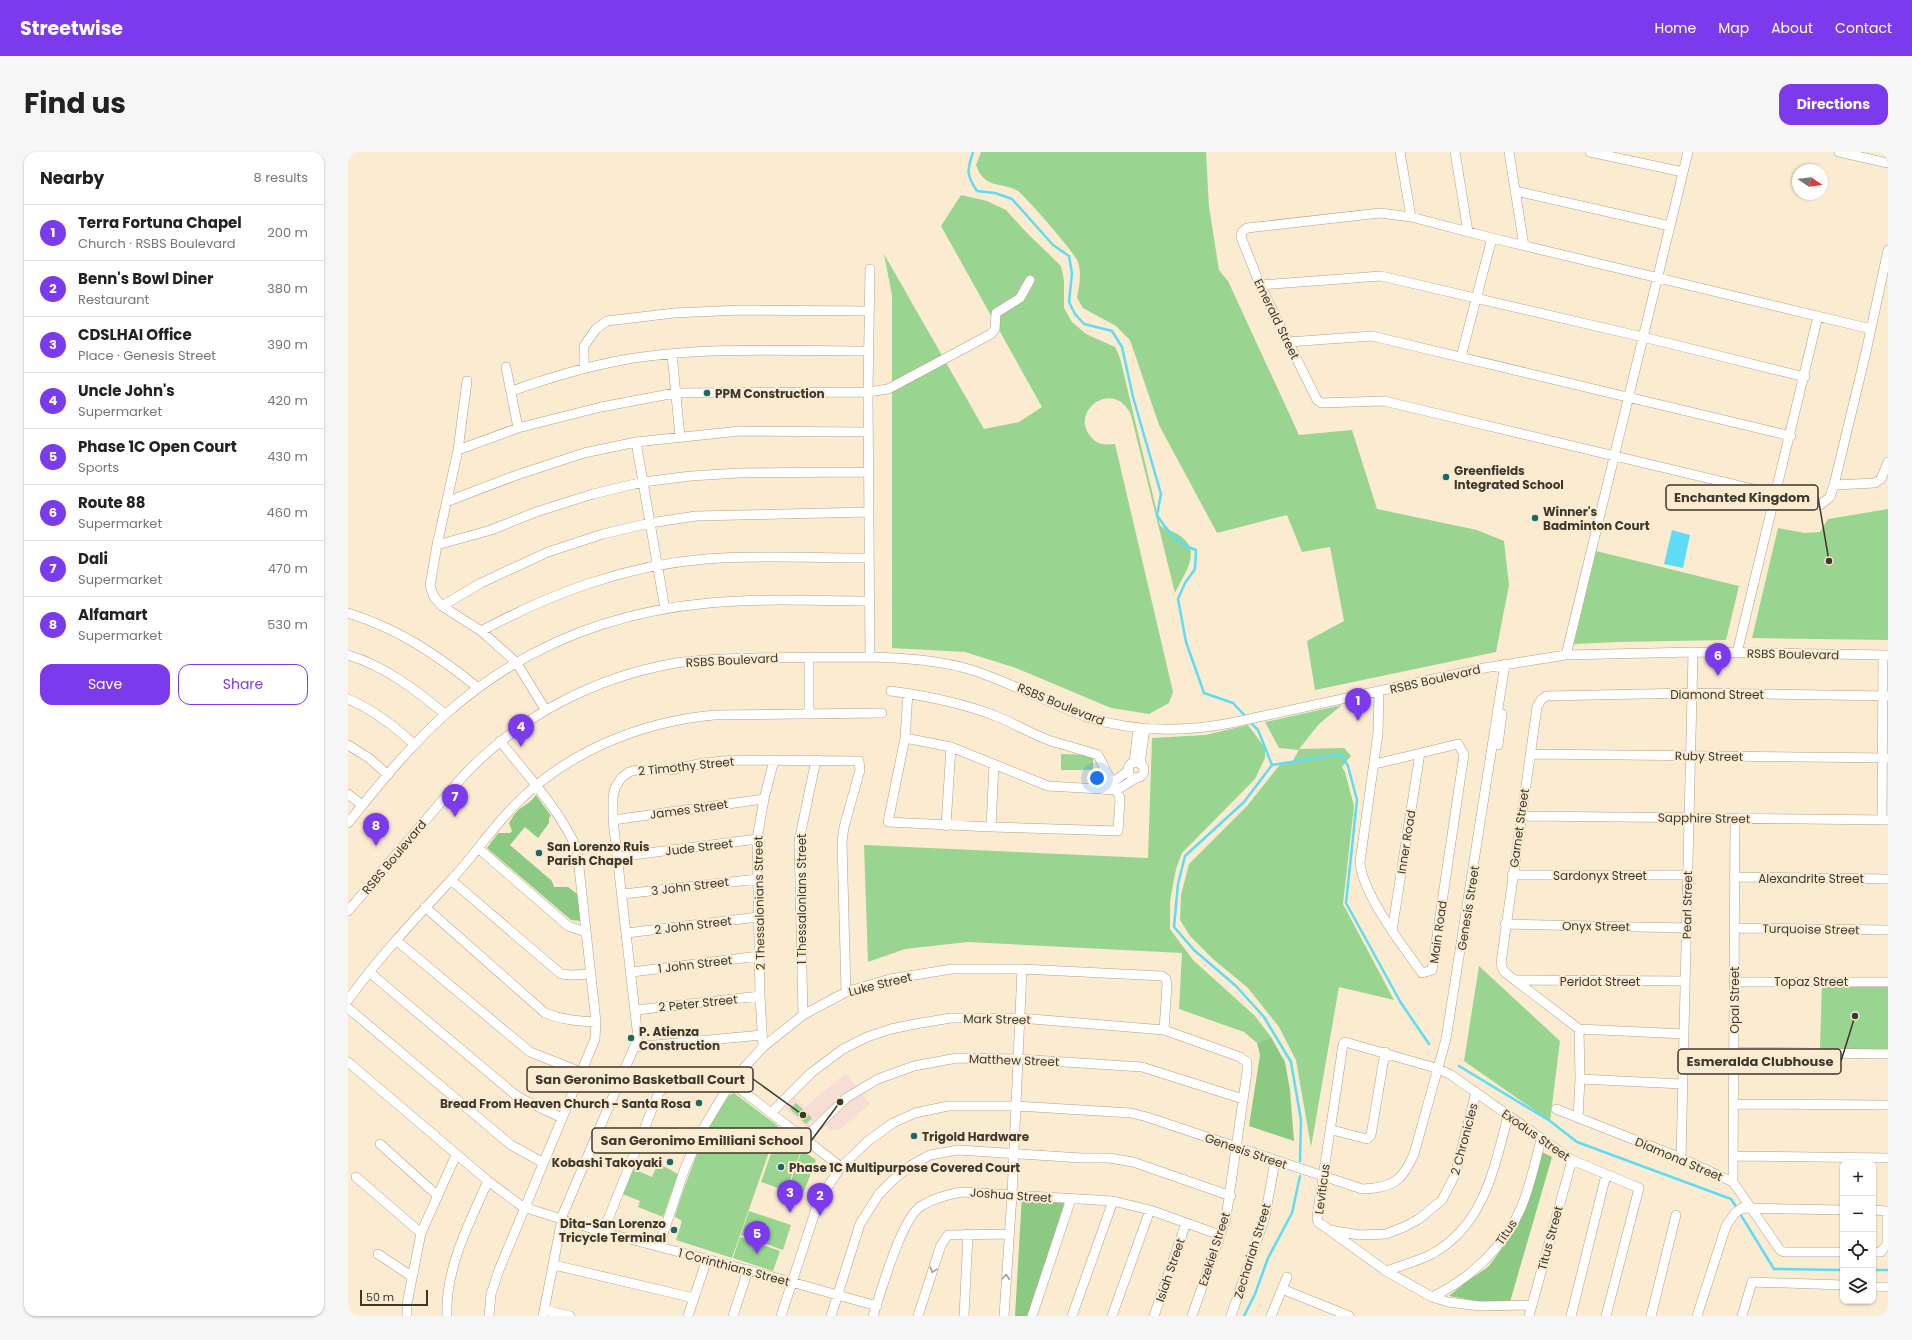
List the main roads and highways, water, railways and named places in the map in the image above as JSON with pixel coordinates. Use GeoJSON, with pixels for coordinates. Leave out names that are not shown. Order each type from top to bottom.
{"type":"FeatureCollection","features":[{"type":"Feature","properties":{"kind":"water"},"geometry":{"type":"Polygon","coordinates":[[[1672,530],[1690,535],[1683,568],[1664,564],[1672,530]]]}},
{"type":"Feature","properties":{"kind":"waterway"},"geometry":{"type":"LineString","coordinates":[[973,152],[969,168],[969,176],[977,191],[995,193],[1012,199],[1053,245],[1069,256],[1072,273],[1069,302],[1075,314],[1084,324],[1112,331],[1122,347],[1133,397],[1161,494],[1157,515],[1178,541],[1196,550],[1195,569],[1185,583],[1178,599],[1186,642],[1204,693],[1233,703],[1246,717]]}},
{"type":"Feature","properties":{"kind":"waterway"},"geometry":{"type":"LineString","coordinates":[[1249,721],[1258,730],[1272,765],[1244,802],[1185,856],[1178,884],[1174,927],[1194,950],[1236,986],[1264,1017],[1291,1062],[1301,1120],[1300,1161]]}},
{"type":"Feature","properties":{"kind":"waterway"},"geometry":{"type":"LineString","coordinates":[[1272,765],[1341,754],[1348,766],[1357,800],[1346,903],[1401,1003],[1429,1044]]}},
{"type":"Feature","properties":{"kind":"waterway"},"geometry":{"type":"LineString","coordinates":[[1459,1066],[1550,1121],[1577,1142],[1731,1199],[1737,1208]]}},
{"type":"Feature","properties":{"kind":"waterway"},"geometry":{"type":"LineString","coordinates":[[1244,1316],[1255,1294],[1268,1258],[1292,1213],[1300,1176]]}},
{"type":"Feature","properties":{"kind":"waterway"},"geometry":{"type":"LineString","coordinates":[[1739,1212],[1774,1269],[1840,1270]]}},
{"type":"Feature","properties":{"kind":"waterway"},"geometry":{"type":"LineString","coordinates":[[1876,1270],[1888,1270]]}},
{"type":"Feature","properties":{"kind":"place","name":"PPM Construction"},"geometry":{"type":"Point","coordinates":[707,393]}},
{"type":"Feature","properties":{"kind":"place","name":"Greenfields Integrated School"},"geometry":{"type":"Point","coordinates":[1446,477]}},
{"type":"Feature","properties":{"kind":"place","name":"Winner's Badminton Court"},"geometry":{"type":"Point","coordinates":[1535,518]}},
{"type":"Feature","properties":{"kind":"place","name":"Enchanted Kingdom"},"geometry":{"type":"Point","coordinates":[1829,561]}},
{"type":"Feature","properties":{"kind":"place","name":"Route 88"},"geometry":{"type":"Point","coordinates":[1718,676]}},
{"type":"Feature","properties":{"kind":"place","name":"Terra Fortuna Chapel"},"geometry":{"type":"Point","coordinates":[1358,721]}},
{"type":"Feature","properties":{"kind":"place","name":"Uncle John's"},"geometry":{"type":"Point","coordinates":[521,747]}},
{"type":"Feature","properties":{"kind":"place","name":"Dali"},"geometry":{"type":"Point","coordinates":[455,817]}},
{"type":"Feature","properties":{"kind":"place","name":"Alfamart"},"geometry":{"type":"Point","coordinates":[376,846]}},
{"type":"Feature","properties":{"kind":"place","name":"San Lorenzo Ruis Parish Chapel"},"geometry":{"type":"Point","coordinates":[539,853]}},
{"type":"Feature","properties":{"kind":"place","name":"Esmeralda Clubhouse"},"geometry":{"type":"Point","coordinates":[1855,1016]}},
{"type":"Feature","properties":{"kind":"place","name":"P. Atienza Construction"},"geometry":{"type":"Point","coordinates":[631,1038]}},
{"type":"Feature","properties":{"kind":"place","name":"San Geronimo Emilliani School"},"geometry":{"type":"Point","coordinates":[840,1102]}},
{"type":"Feature","properties":{"kind":"place","name":"Bread From Heaven Church - Santa Rosa"},"geometry":{"type":"Point","coordinates":[699,1103]}},
{"type":"Feature","properties":{"kind":"place","name":"San Geronimo Basketball Court"},"geometry":{"type":"Point","coordinates":[803,1115]}},
{"type":"Feature","properties":{"kind":"place","name":"Trigold Hardware"},"geometry":{"type":"Point","coordinates":[914,1136]}},
{"type":"Feature","properties":{"kind":"place","name":"Kobashi Takoyaki"},"geometry":{"type":"Point","coordinates":[670,1162]}},
{"type":"Feature","properties":{"kind":"place","name":"Phase 1C Multipurpose Covered Court"},"geometry":{"type":"Point","coordinates":[781,1167]}},
{"type":"Feature","properties":{"kind":"place","name":"CDSLHAI Office"},"geometry":{"type":"Point","coordinates":[790,1213]}},
{"type":"Feature","properties":{"kind":"place","name":"Benn's Bowl Diner"},"geometry":{"type":"Point","coordinates":[820,1216]}},
{"type":"Feature","properties":{"kind":"place","name":"Dita-San Lorenzo Tricycle Terminal"},"geometry":{"type":"Point","coordinates":[674,1230]}},
{"type":"Feature","properties":{"kind":"place","name":"Phase 1C Open Court"},"geometry":{"type":"Point","coordinates":[757,1254]}}]}
